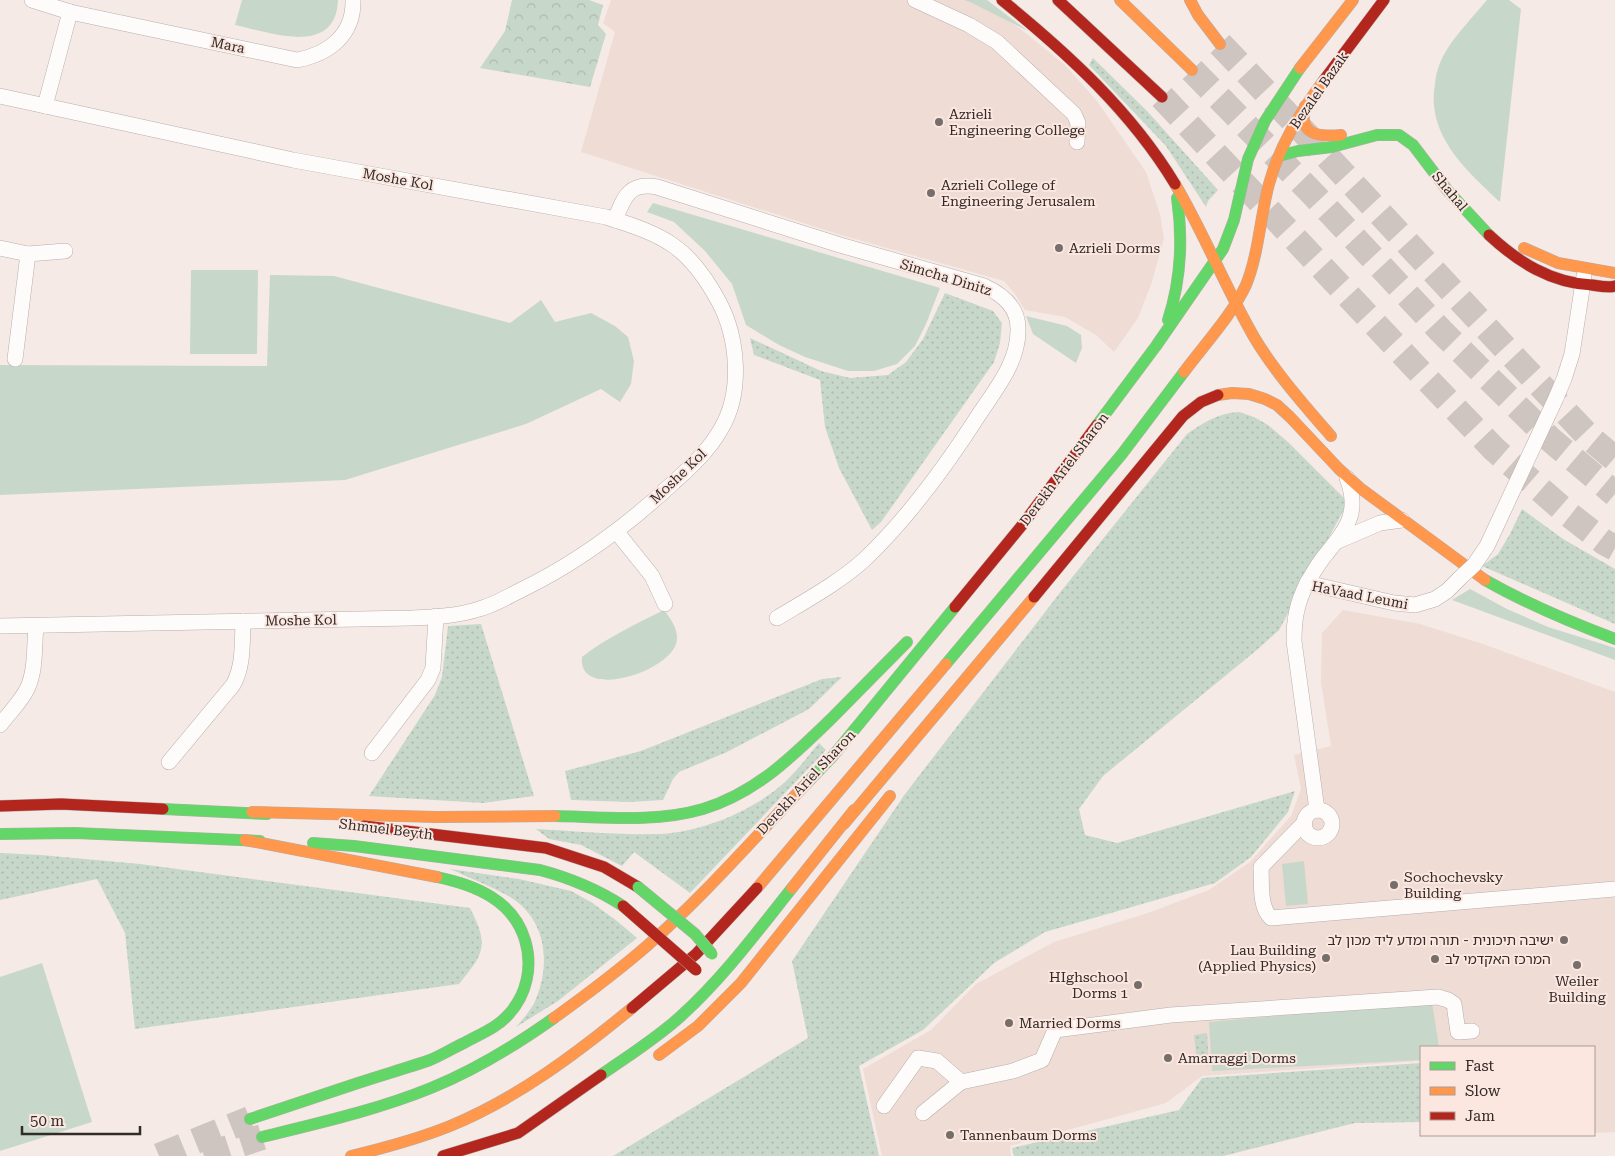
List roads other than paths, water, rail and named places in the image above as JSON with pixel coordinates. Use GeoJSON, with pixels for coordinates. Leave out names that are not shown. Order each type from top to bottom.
{"type":"FeatureCollection","features":[{"type":"Feature","properties":{"kind":"main road"},"geometry":{"type":"LineString","coordinates":[[1002,0],[1054,45],[1114,102],[1157,156],[1216,260],[1260,346],[1296,395],[1340,447]]}},
{"type":"Feature","properties":{"kind":"main road"},"geometry":{"type":"LineString","coordinates":[[1058,0],[1162,97]]}},
{"type":"Feature","properties":{"kind":"main road"},"geometry":{"type":"LineString","coordinates":[[1120,0],[1192,70]]}},
{"type":"Feature","properties":{"kind":"main road"},"geometry":{"type":"LineString","coordinates":[[1190,0],[1198,15],[1220,44]]}},
{"type":"Feature","properties":{"kind":"main road","name":"Bezalel Bazak"},"geometry":{"type":"LineString","coordinates":[[1216,260],[1228,236],[1238,207],[1248,159],[1262,127],[1293,78],[1353,0]]}},
{"type":"Feature","properties":{"kind":"main road","name":"Bezalel Bazak"},"geometry":{"type":"LineString","coordinates":[[1237,302],[1251,270],[1266,199],[1278,156],[1290,130],[1305,106],[1384,0]]}},
{"type":"Feature","properties":{"kind":"main road"},"geometry":{"type":"LineString","coordinates":[[1305,106],[1303,117],[1306,127],[1320,136],[1330,137],[1363,128],[1396,125]]}},
{"type":"Feature","properties":{"kind":"main road","name":"Shahal"},"geometry":{"type":"LineString","coordinates":[[1278,156],[1299,150],[1330,148],[1372,136],[1400,135],[1413,145],[1446,188],[1478,224],[1514,257],[1549,276],[1564,281],[1615,286]]}},
{"type":"Feature","properties":{"kind":"main road"},"geometry":{"type":"LineString","coordinates":[[1156,346],[1169,316],[1174,298],[1179,264],[1180,231],[1174,183]]}},
{"type":"Feature","properties":{"kind":"main road"},"geometry":{"type":"LineString","coordinates":[[1515,242],[1540,256],[1558,263],[1615,273]]}},
{"type":"Feature","properties":{"kind":"main road","name":"Derekh Ariel Sharon"},"geometry":{"type":"LineString","coordinates":[[262,1137],[359,1113],[431,1088],[504,1051],[529,1036],[584,997],[648,945],[700,895],[832,757],[1023,524],[1156,346],[1216,260]]}},
{"type":"Feature","properties":{"kind":"main road","name":"Derekh Ariel Sharon"},"geometry":{"type":"LineString","coordinates":[[351,1156],[396,1145],[450,1126],[506,1099],[602,1033],[696,954],[751,895],[1122,454],[1237,302]]}},
{"type":"Feature","properties":{"kind":"main road"},"geometry":{"type":"LineString","coordinates":[[518,1133],[658,1034],[681,1016],[719,978],[844,824],[1183,416],[1208,398],[1230,394],[1255,396],[1274,404],[1287,414],[1347,477],[1482,578],[1509,594],[1558,617],[1615,639]]}},
{"type":"Feature","properties":{"kind":"main road"},"geometry":{"type":"LineString","coordinates":[[1018,595],[1122,454]]}},
{"type":"Feature","properties":{"kind":"main road"},"geometry":{"type":"LineString","coordinates":[[1372,482],[1441,549]]}},
{"type":"Feature","properties":{"kind":"main road"},"geometry":{"type":"LineString","coordinates":[[1024,626],[1119,495]]}},
{"type":"Feature","properties":{"kind":"main road"},"geometry":{"type":"LineString","coordinates":[[933,615],[1023,524]]}},
{"type":"Feature","properties":{"kind":"main road"},"geometry":{"type":"LineString","coordinates":[[844,824],[996,625]]}},
{"type":"Feature","properties":{"kind":"main road"},"geometry":{"type":"LineString","coordinates":[[252,812],[422,817],[541,816],[644,818],[693,812],[734,797],[778,769],[829,721],[912,636]]}},
{"type":"Feature","properties":{"kind":"main road"},"geometry":{"type":"LineString","coordinates":[[652,1060],[698,1026],[741,983],[894,790]]}},
{"type":"Feature","properties":{"kind":"main road","name":"Shmuel Beyth"},"geometry":{"type":"LineString","coordinates":[[0,806],[70,805],[252,812],[546,848],[604,867],[638,887],[694,934],[712,954],[718,967],[719,978],[708,976],[685,962],[638,918],[609,896],[588,885],[562,876],[527,868],[310,842],[75,833],[0,834]]}},
{"type":"Feature","properties":{"kind":"main road"},"geometry":{"type":"LineString","coordinates":[[245,840],[405,870],[446,879],[467,886],[487,894],[509,910],[523,934],[529,953],[525,986],[517,1003],[495,1027],[432,1059],[250,1119]]}},
{"type":"Feature","properties":{"kind":"main road"},"geometry":{"type":"LineString","coordinates":[[443,1156],[518,1133],[560,1117]]}},
{"type":"Feature","properties":{"kind":"street","name":"Mara"},"geometry":{"type":"LineString","coordinates":[[32,0],[70,12],[297,60],[311,57],[338,41],[345,33],[353,9],[353,0]]}},
{"type":"Feature","properties":{"kind":"street"},"geometry":{"type":"LineString","coordinates":[[915,0],[969,25],[997,42],[1074,114],[1078,122],[1077,142]]}},
{"type":"Feature","properties":{"kind":"street"},"geometry":{"type":"LineString","coordinates":[[45,106],[70,12]]}},
{"type":"Feature","properties":{"kind":"street","name":"Moshe Kol"},"geometry":{"type":"LineString","coordinates":[[0,96],[293,160],[615,220],[661,237],[676,246],[694,264],[705,277],[726,316],[733,339],[735,357],[733,396],[728,413],[722,428],[700,458],[656,498],[595,547],[550,576],[496,603],[464,613],[436,616],[0,626]]}},
{"type":"Feature","properties":{"kind":"street","name":"Simcha Dinitz"},"geometry":{"type":"LineString","coordinates":[[615,220],[625,196],[630,191],[641,186],[657,187],[840,245],[984,286],[1003,296],[1014,311],[1018,321],[1017,342],[1002,380],[963,440],[900,523],[864,560],[823,590],[777,618]]}},
{"type":"Feature","properties":{"kind":"street"},"geometry":{"type":"LineString","coordinates":[[0,248],[28,254],[65,251]]}},
{"type":"Feature","properties":{"kind":"street"},"geometry":{"type":"LineString","coordinates":[[15,359],[28,254]]}},
{"type":"Feature","properties":{"kind":"street","name":"HaVaad Leumi"},"geometry":{"type":"LineString","coordinates":[[1317,810],[1294,641],[1295,613],[1299,599],[1307,583],[1405,606],[1422,604],[1441,595],[1474,564],[1487,546],[1564,379],[1572,354],[1586,268]]}},
{"type":"Feature","properties":{"kind":"street"},"geometry":{"type":"LineString","coordinates":[[1307,583],[1318,564],[1337,541],[1348,523],[1352,508],[1352,494],[1347,477]]}},
{"type":"Feature","properties":{"kind":"street"},"geometry":{"type":"LineString","coordinates":[[1337,541],[1380,523],[1402,520]]}},
{"type":"Feature","properties":{"kind":"street"},"geometry":{"type":"LineString","coordinates":[[616,531],[652,576],[665,604]]}},
{"type":"Feature","properties":{"kind":"street"},"geometry":{"type":"LineString","coordinates":[[372,753],[428,680],[433,668],[436,616]]}},
{"type":"Feature","properties":{"kind":"street"},"geometry":{"type":"LineString","coordinates":[[169,762],[238,678],[243,621]]}},
{"type":"Feature","properties":{"kind":"street"},"geometry":{"type":"LineString","coordinates":[[0,725],[23,696],[28,686],[32,673],[36,626]]}},
{"type":"Feature","properties":{"kind":"street"},"geometry":{"type":"LineString","coordinates":[[1270,857],[1283,850],[1324,837],[1328,834],[1332,825],[1330,816],[1326,812],[1317,810],[1308,814],[1305,822],[1270,857],[1261,867],[1264,906],[1267,914],[1272,918],[1615,889]]}},
{"type":"Feature","properties":{"kind":"street"},"geometry":{"type":"LineString","coordinates":[[1305,822],[1306,830],[1312,837],[1316,838]]}},
{"type":"Feature","properties":{"kind":"street"},"geometry":{"type":"LineString","coordinates":[[923,1113],[961,1082],[1013,1071],[1042,1060],[1055,1030],[1171,1015],[1438,997],[1454,1004],[1458,1032],[1472,1031]]}},
{"type":"Feature","properties":{"kind":"street"},"geometry":{"type":"LineString","coordinates":[[884,1106],[918,1058],[937,1061],[961,1082]]}},
{"type":"Feature","properties":{"kind":"tunnel"},"geometry":{"type":"LineString","coordinates":[[1220,44],[1590,438],[1615,459]]}},
{"type":"Feature","properties":{"kind":"tunnel"},"geometry":{"type":"LineString","coordinates":[[1192,70],[1313,194],[1441,331],[1551,440],[1615,494]]}},
{"type":"Feature","properties":{"kind":"tunnel"},"geometry":{"type":"LineString","coordinates":[[1162,97],[1494,449],[1567,513],[1604,542],[1615,548]]}},
{"type":"Feature","properties":{"kind":"tunnel"},"geometry":{"type":"LineString","coordinates":[[159,1156],[250,1119]]}},
{"type":"Feature","properties":{"kind":"tunnel"},"geometry":{"type":"LineString","coordinates":[[204,1156],[262,1137]]}},
{"type":"Feature","properties":{"kind":"place","name":"Azrieli Engineering College"},"geometry":{"type":"Point","coordinates":[939,122]}},
{"type":"Feature","properties":{"kind":"place","name":"Azrieli College of Engineering Jerusalem"},"geometry":{"type":"Point","coordinates":[931,193]}},
{"type":"Feature","properties":{"kind":"place","name":"Azrieli Dorms"},"geometry":{"type":"Point","coordinates":[1059,248]}},
{"type":"Feature","properties":{"kind":"place","name":"Sochochevsky Building"},"geometry":{"type":"Point","coordinates":[1394,885]}},
{"type":"Feature","properties":{"kind":"place","name":"ישיבה תיכונית - תורה ומדע ליד מכון לב"},"geometry":{"type":"Point","coordinates":[1564,940]}},
{"type":"Feature","properties":{"kind":"place","name":"Lau Building (Applied Physics)"},"geometry":{"type":"Point","coordinates":[1326,958]}},
{"type":"Feature","properties":{"kind":"place","name":"המרכז האקדמי לב"},"geometry":{"type":"Point","coordinates":[1435,959]}},
{"type":"Feature","properties":{"kind":"place","name":"Weiler Building"},"geometry":{"type":"Point","coordinates":[1577,965]}},
{"type":"Feature","properties":{"kind":"place","name":"HIghschool Dorms 1"},"geometry":{"type":"Point","coordinates":[1138,985]}},
{"type":"Feature","properties":{"kind":"place","name":"Married Dorms"},"geometry":{"type":"Point","coordinates":[1009,1023]}},
{"type":"Feature","properties":{"kind":"place","name":"Amarraggi Dorms"},"geometry":{"type":"Point","coordinates":[1168,1058]}},
{"type":"Feature","properties":{"kind":"place","name":"Tannenbaum Dorms"},"geometry":{"type":"Point","coordinates":[950,1135]}}]}
